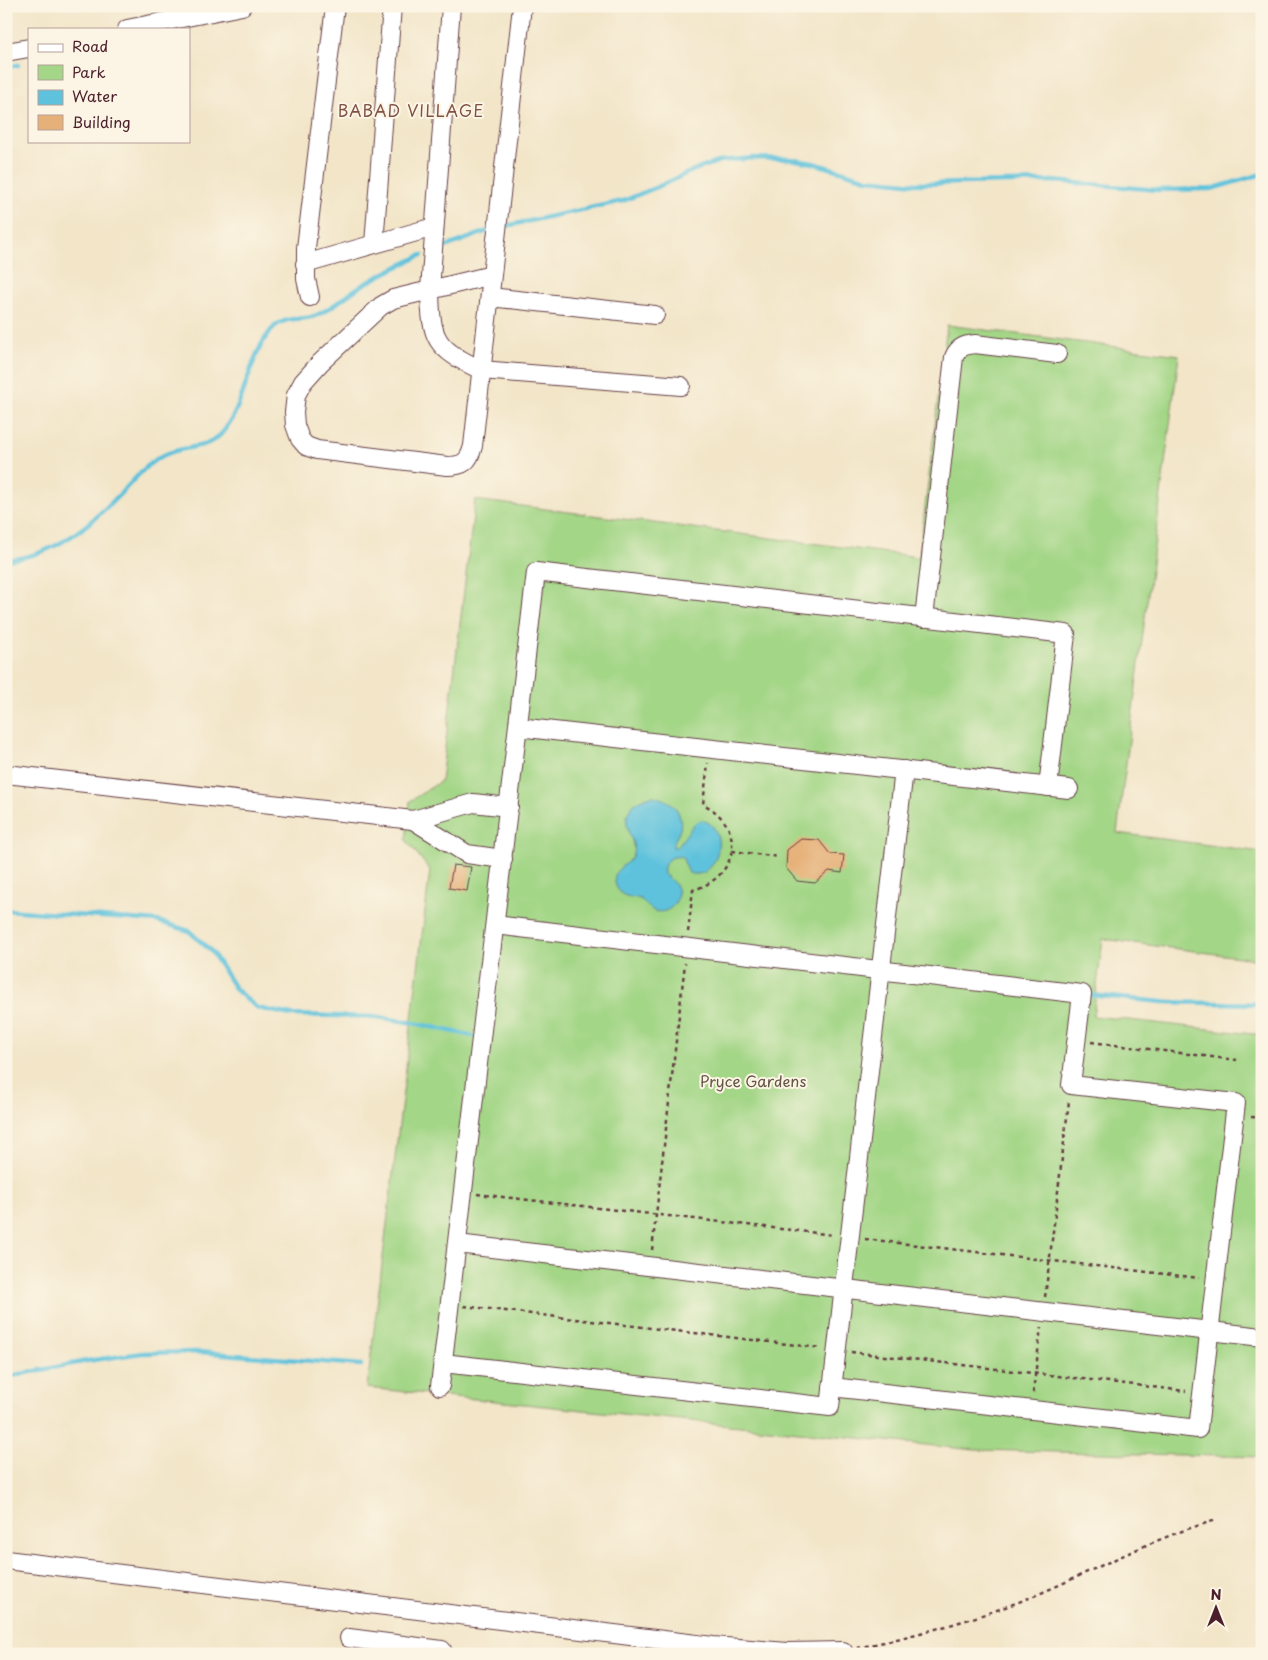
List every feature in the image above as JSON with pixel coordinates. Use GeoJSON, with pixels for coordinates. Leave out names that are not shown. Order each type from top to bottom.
{"type":"FeatureCollection","features":[{"type":"Feature","properties":{"kind":"street"},"geometry":{"type":"LineString","coordinates":[[132,28],[242,6]]}},
{"type":"Feature","properties":{"kind":"street"},"geometry":{"type":"LineString","coordinates":[[310,297],[306,264],[307,238],[335,6]]}},
{"type":"Feature","properties":{"kind":"street"},"geometry":{"type":"LineString","coordinates":[[374,244],[392,6]]}},
{"type":"Feature","properties":{"kind":"street"},"geometry":{"type":"LineString","coordinates":[[451,6],[430,290],[430,320],[435,336],[456,358],[481,370],[681,386]]}},
{"type":"Feature","properties":{"kind":"street"},"geometry":{"type":"LineString","coordinates":[[492,275],[393,299],[381,306],[320,363],[303,382],[296,395],[295,425],[300,439],[306,446],[317,450],[447,466],[466,463],[470,456],[473,446],[522,6]]}},
{"type":"Feature","properties":{"kind":"street"},"geometry":{"type":"LineString","coordinates":[[6,52],[28,48]]}},
{"type":"Feature","properties":{"kind":"street"},"geometry":{"type":"LineString","coordinates":[[306,264],[434,227]]}},
{"type":"Feature","properties":{"kind":"street"},"geometry":{"type":"LineString","coordinates":[[490,297],[655,315]]}},
{"type":"Feature","properties":{"kind":"street"},"geometry":{"type":"LineString","coordinates":[[924,618],[954,357],[957,350],[965,345],[975,344],[1058,354]]}},
{"type":"Feature","properties":{"kind":"street"},"geometry":{"type":"LineString","coordinates":[[440,1386],[536,572],[1066,634],[1048,786]]}},
{"type":"Feature","properties":{"kind":"street"},"geometry":{"type":"LineString","coordinates":[[518,727],[1069,789]]}},
{"type":"Feature","properties":{"kind":"street"},"geometry":{"type":"LineString","coordinates":[[443,1362],[830,1407],[904,770]]}},
{"type":"Feature","properties":{"kind":"street"},"geometry":{"type":"LineString","coordinates":[[6,774],[413,820],[473,803],[509,807]]}},
{"type":"Feature","properties":{"kind":"street"},"geometry":{"type":"LineString","coordinates":[[413,820],[467,854],[503,858]]}},
{"type":"Feature","properties":{"kind":"street"},"geometry":{"type":"LineString","coordinates":[[495,925],[1082,994],[1071,1085],[1236,1104],[1198,1429],[832,1387]]}},
{"type":"Feature","properties":{"kind":"street"},"geometry":{"type":"LineString","coordinates":[[457,1244],[1262,1337]]}},
{"type":"Feature","properties":{"kind":"street"},"geometry":{"type":"LineString","coordinates":[[6,1560],[713,1646],[788,1652],[843,1651]]}},
{"type":"Feature","properties":{"kind":"street"},"geometry":{"type":"LineString","coordinates":[[350,1638],[441,1652]]}},
{"type":"Feature","properties":{"kind":"path"},"geometry":{"type":"LineString","coordinates":[[650,1267],[693,890],[704,887],[723,873],[732,851],[732,841],[726,822],[712,808],[703,804],[709,749]]}},
{"type":"Feature","properties":{"kind":"path"},"geometry":{"type":"LineString","coordinates":[[732,851],[780,856]]}},
{"type":"Feature","properties":{"kind":"path"},"geometry":{"type":"LineString","coordinates":[[1077,1040],[1237,1060]]}},
{"type":"Feature","properties":{"kind":"path"},"geometry":{"type":"LineString","coordinates":[[1031,1410],[1071,1085]]}},
{"type":"Feature","properties":{"kind":"path"},"geometry":{"type":"LineString","coordinates":[[843,1651],[907,1637],[1024,1600],[1166,1536],[1217,1520]]}},
{"type":"Feature","properties":{"kind":"path"},"geometry":{"type":"LineString","coordinates":[[441,1652],[478,1654]]}},
{"type":"Feature","properties":{"kind":"green space","name":"Pryce Gardens"},"geometry":{"type":"Polygon","coordinates":[[[947,325],[1179,355],[1117,833],[1262,852],[1262,960],[1103,939],[1093,1016],[1262,1035],[1262,1457],[975,1450],[367,1388],[430,870],[406,840],[410,801],[441,781],[475,500],[919,557],[947,325]]]}},
{"type":"Feature","properties":{"kind":"water"},"geometry":{"type":"Polygon","coordinates":[[[652,796],[669,802],[680,816],[680,829],[673,847],[677,847],[694,824],[701,820],[710,824],[716,832],[718,842],[718,852],[714,862],[708,870],[699,874],[689,873],[682,857],[674,857],[668,860],[664,866],[664,874],[673,882],[678,894],[675,903],[669,909],[660,912],[653,910],[640,899],[621,894],[615,879],[616,873],[633,855],[634,848],[627,823],[629,811],[644,798],[652,796]]]}},
{"type":"Feature","properties":{"kind":"building"},"geometry":{"type":"Polygon","coordinates":[[[801,839],[819,840],[830,854],[844,855],[842,873],[829,871],[815,883],[797,881],[786,868],[787,850],[801,839]]]}},
{"type":"Feature","properties":{"kind":"building"},"geometry":{"type":"Polygon","coordinates":[[[453,865],[471,867],[467,891],[449,888],[453,865]]]}},
{"type":"Feature","properties":{"kind":"waterway"},"geometry":{"type":"LineString","coordinates":[[6,67],[18,65]]}},
{"type":"Feature","properties":{"kind":"waterway"},"geometry":{"type":"LineString","coordinates":[[506,226],[623,201],[720,161],[753,158],[790,159],[813,163],[867,179],[915,184],[1053,181],[1158,190],[1211,189],[1262,174]]}},
{"type":"Feature","properties":{"kind":"waterway"},"geometry":{"type":"LineString","coordinates":[[440,249],[490,230]]}},
{"type":"Feature","properties":{"kind":"waterway"},"geometry":{"type":"LineString","coordinates":[[6,560],[24,557],[57,545],[99,515],[142,471],[158,458],[171,452],[202,445],[217,438],[231,420],[265,338],[279,323],[317,315],[329,309],[355,290],[422,255]]}},
{"type":"Feature","properties":{"kind":"waterway"},"geometry":{"type":"LineString","coordinates":[[6,910],[157,921],[189,931],[212,952],[236,990],[257,1008],[291,1015],[378,1017],[473,1036]]}},
{"type":"Feature","properties":{"kind":"waterway"},"geometry":{"type":"LineString","coordinates":[[1089,995],[1162,1002],[1262,1004]]}},
{"type":"Feature","properties":{"kind":"waterway"},"geometry":{"type":"LineString","coordinates":[[6,1377],[87,1361],[142,1353],[198,1352],[361,1365]]}},
{"type":"Feature","properties":{"kind":"district","name":"BABAD VILLAGE"},"geometry":{"type":"Point","coordinates":[411,110]}}]}
